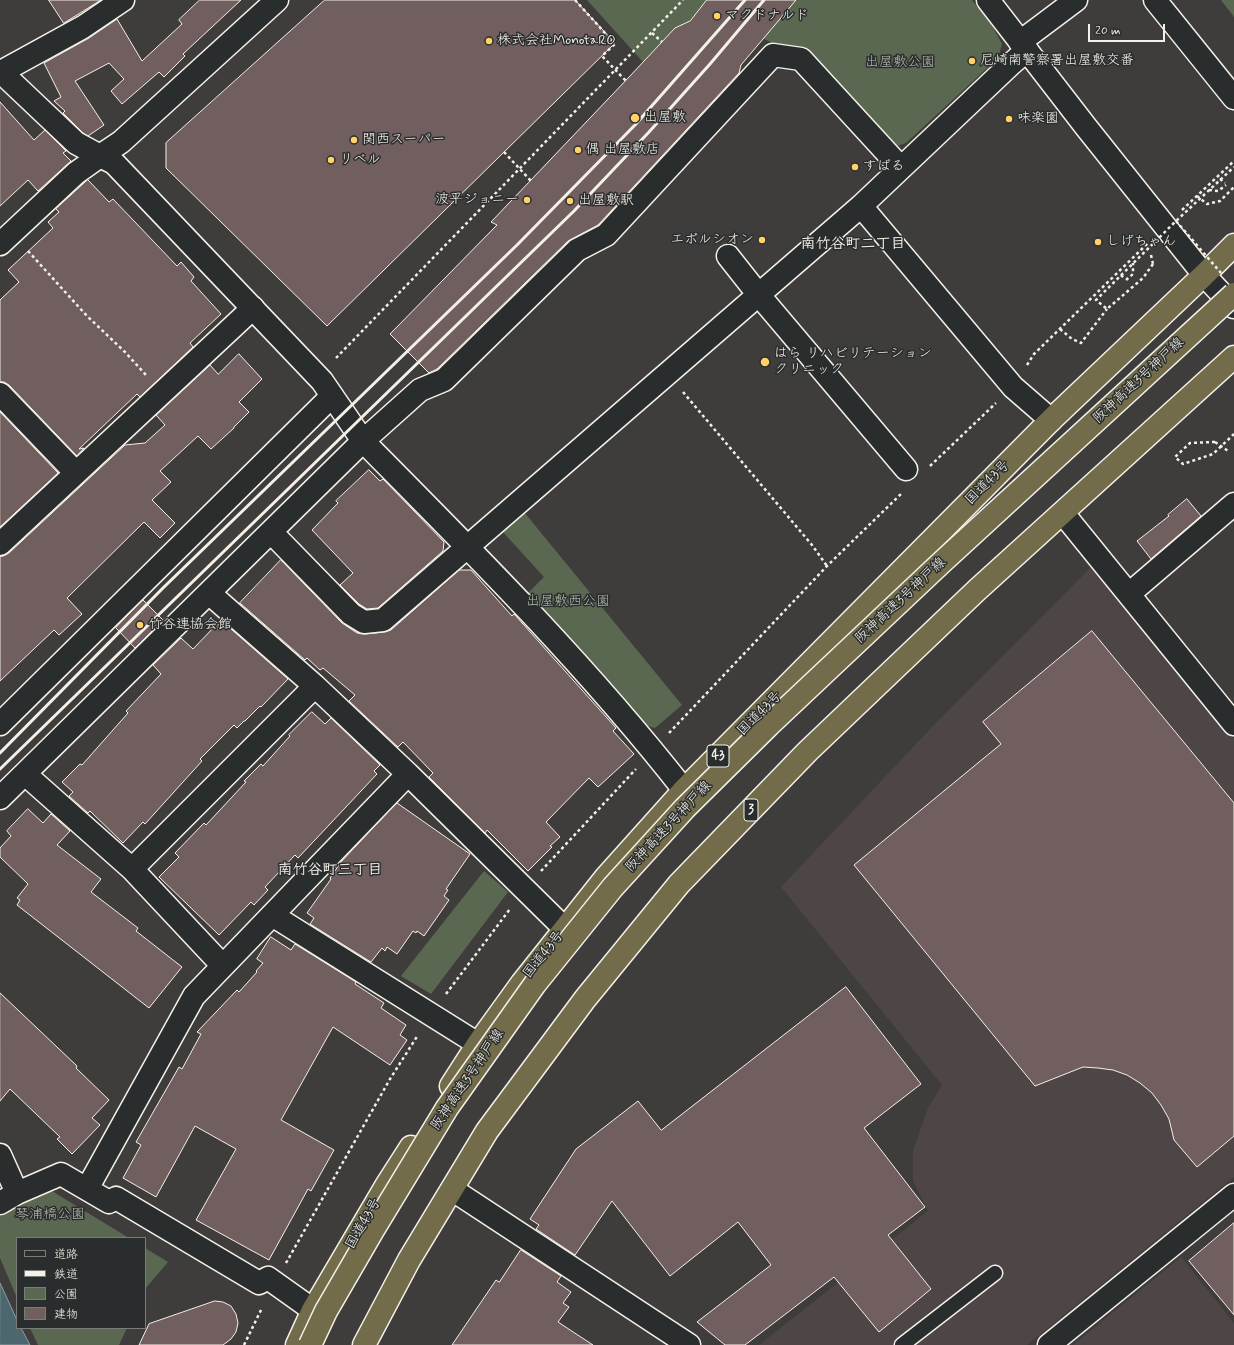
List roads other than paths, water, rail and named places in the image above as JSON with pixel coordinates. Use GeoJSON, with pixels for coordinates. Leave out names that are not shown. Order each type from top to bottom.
{"type":"FeatureCollection","features":[{"type":"Feature","properties":{"kind":"highway","name":"国道43号"},"geometry":{"type":"LineString","coordinates":[[297,1345],[313,1310],[386,1186],[478,1044],[522,983],[606,877],[684,790],[1051,420],[1221,282],[1234,245]]}},
{"type":"Feature","properties":{"kind":"highway","name":"阪神高速3号神戸線"},"geometry":{"type":"LineString","coordinates":[[310,1345],[330,1304],[447,1108],[535,984],[613,887],[685,808],[769,725],[947,557],[1221,282]]}},
{"type":"Feature","properties":{"kind":"highway","name":"3"},"geometry":{"type":"LineString","coordinates":[[364,1345],[409,1260],[487,1131],[585,999],[679,884],[808,751],[977,590],[1234,357]]}},
{"type":"Feature","properties":{"kind":"highway"},"geometry":{"type":"LineString","coordinates":[[373,1345],[456,1192],[545,1062],[639,941],[741,826],[840,724],[984,588],[1066,516],[1234,363]]}},
{"type":"Feature","properties":{"kind":"street"},"geometry":{"type":"LineString","coordinates":[[123,0],[83,27],[0,71],[76,143],[114,163],[253,308],[322,381],[363,441],[528,609],[653,750],[684,790]]}},
{"type":"Feature","properties":{"kind":"street"},"geometry":{"type":"LineString","coordinates":[[6,238],[76,172],[121,142],[277,0]]}},
{"type":"Feature","properties":{"kind":"street"},"geometry":{"type":"LineString","coordinates":[[988,0],[1163,230],[1221,282],[1234,307]]}},
{"type":"Feature","properties":{"kind":"street"},"geometry":{"type":"LineString","coordinates":[[271,532],[351,614],[364,622],[383,620],[861,206],[1010,65],[1024,46],[1076,0]]}},
{"type":"Feature","properties":{"kind":"street"},"geometry":{"type":"LineString","coordinates":[[1155,0],[1234,98]]}},
{"type":"Feature","properties":{"kind":"street"},"geometry":{"type":"LineString","coordinates":[[0,798],[363,441],[420,390],[444,380],[577,250],[606,235],[773,55],[801,59],[901,168]]}},
{"type":"Feature","properties":{"kind":"street"},"geometry":{"type":"LineString","coordinates":[[861,206],[1013,387],[1051,420]]}},
{"type":"Feature","properties":{"kind":"street"},"geometry":{"type":"LineString","coordinates":[[728,256],[758,294],[917,469]]}},
{"type":"Feature","properties":{"kind":"street"},"geometry":{"type":"LineString","coordinates":[[0,544],[253,308]]}},
{"type":"Feature","properties":{"kind":"street"},"geometry":{"type":"LineString","coordinates":[[0,394],[76,474]]}},
{"type":"Feature","properties":{"kind":"street"},"geometry":{"type":"LineString","coordinates":[[0,724],[332,396]]}},
{"type":"Feature","properties":{"kind":"street"},"geometry":{"type":"LineString","coordinates":[[1130,594],[1234,504]]}},
{"type":"Feature","properties":{"kind":"street"},"geometry":{"type":"LineString","coordinates":[[1066,516],[1130,594],[1230,711]]}},
{"type":"Feature","properties":{"kind":"street"},"geometry":{"type":"LineString","coordinates":[[209,593],[315,686],[408,774],[565,929]]}},
{"type":"Feature","properties":{"kind":"street"},"geometry":{"type":"LineString","coordinates":[[132,869],[315,686]]}},
{"type":"Feature","properties":{"kind":"street"},"geometry":{"type":"LineString","coordinates":[[24,774],[132,869],[223,966]]}},
{"type":"Feature","properties":{"kind":"street"},"geometry":{"type":"LineString","coordinates":[[87,1189],[194,996],[408,774]]}},
{"type":"Feature","properties":{"kind":"street"},"geometry":{"type":"LineString","coordinates":[[272,915],[478,1044]]}},
{"type":"Feature","properties":{"kind":"street"},"geometry":{"type":"LineString","coordinates":[[0,1155],[9,1198],[60,1174],[109,1202],[116,1198],[259,1283],[268,1278],[313,1310]]}},
{"type":"Feature","properties":{"kind":"street"},"geometry":{"type":"LineString","coordinates":[[456,1192],[689,1345]]}},
{"type":"Feature","properties":{"kind":"street"},"geometry":{"type":"LineString","coordinates":[[1049,1345],[1234,1195]]}},
{"type":"Feature","properties":{"kind":"lane"},"geometry":{"type":"LineString","coordinates":[[902,1345],[995,1273]]}},
{"type":"Feature","properties":{"kind":"water"},"geometry":{"type":"Polygon","coordinates":[[[0,1283],[16,1318],[16,1329],[22,1329],[30,1345],[0,1345],[0,1283]]]}},
{"type":"Feature","properties":{"kind":"railway"},"geometry":{"type":"LineString","coordinates":[[0,753],[164,587],[517,245],[635,125],[745,0]]}},
{"type":"Feature","properties":{"kind":"railway"},"geometry":{"type":"LineString","coordinates":[[0,769],[574,211],[649,132],[710,64],[764,0]]}},
{"type":"Feature","properties":{"kind":"place","name":"マクドナルド"},"geometry":{"type":"Point","coordinates":[717,16]}},
{"type":"Feature","properties":{"kind":"place","name":"株式会社MonotaRO"},"geometry":{"type":"Point","coordinates":[489,41]}},
{"type":"Feature","properties":{"kind":"place","name":"尼崎南警察署出屋敷交番"},"geometry":{"type":"Point","coordinates":[972,61]}},
{"type":"Feature","properties":{"kind":"place","name":"出屋敷"},"geometry":{"type":"Point","coordinates":[635,118]}},
{"type":"Feature","properties":{"kind":"place","name":"味楽園"},"geometry":{"type":"Point","coordinates":[1009,119]}},
{"type":"Feature","properties":{"kind":"place","name":"関西スーパー"},"geometry":{"type":"Point","coordinates":[354,140]}},
{"type":"Feature","properties":{"kind":"place","name":"偶 出屋敷店"},"geometry":{"type":"Point","coordinates":[578,150]}},
{"type":"Feature","properties":{"kind":"place","name":"リベル"},"geometry":{"type":"Point","coordinates":[331,160]}},
{"type":"Feature","properties":{"kind":"place","name":"すばる"},"geometry":{"type":"Point","coordinates":[855,167]}},
{"type":"Feature","properties":{"kind":"place","name":"波平ジョニー"},"geometry":{"type":"Point","coordinates":[527,200]}},
{"type":"Feature","properties":{"kind":"place","name":"出屋敷駅"},"geometry":{"type":"Point","coordinates":[570,201]}},
{"type":"Feature","properties":{"kind":"place","name":"エボルシオン"},"geometry":{"type":"Point","coordinates":[762,240]}},
{"type":"Feature","properties":{"kind":"place","name":"しげちゃん"},"geometry":{"type":"Point","coordinates":[1098,242]}},
{"type":"Feature","properties":{"kind":"place","name":"はら リハビリテーション クリニック"},"geometry":{"type":"Point","coordinates":[765,362]}},
{"type":"Feature","properties":{"kind":"place","name":"竹谷連協会館"},"geometry":{"type":"Point","coordinates":[140,625]}},
{"type":"Feature","properties":{"kind":"district","name":"南竹谷町二丁目"},"geometry":{"type":"Point","coordinates":[853,245]}},
{"type":"Feature","properties":{"kind":"district","name":"南竹谷町三丁目"},"geometry":{"type":"Point","coordinates":[330,871]}},
{"type":"Feature","properties":{"kind":"park label","name":"出屋敷公園"},"geometry":{"type":"Point","coordinates":[900,63]}},
{"type":"Feature","properties":{"kind":"park label","name":"出屋敷西公園"},"geometry":{"type":"Point","coordinates":[568,602]}},
{"type":"Feature","properties":{"kind":"park label","name":"琴浦橋公園"},"geometry":{"type":"Point","coordinates":[50,1215]}}]}
